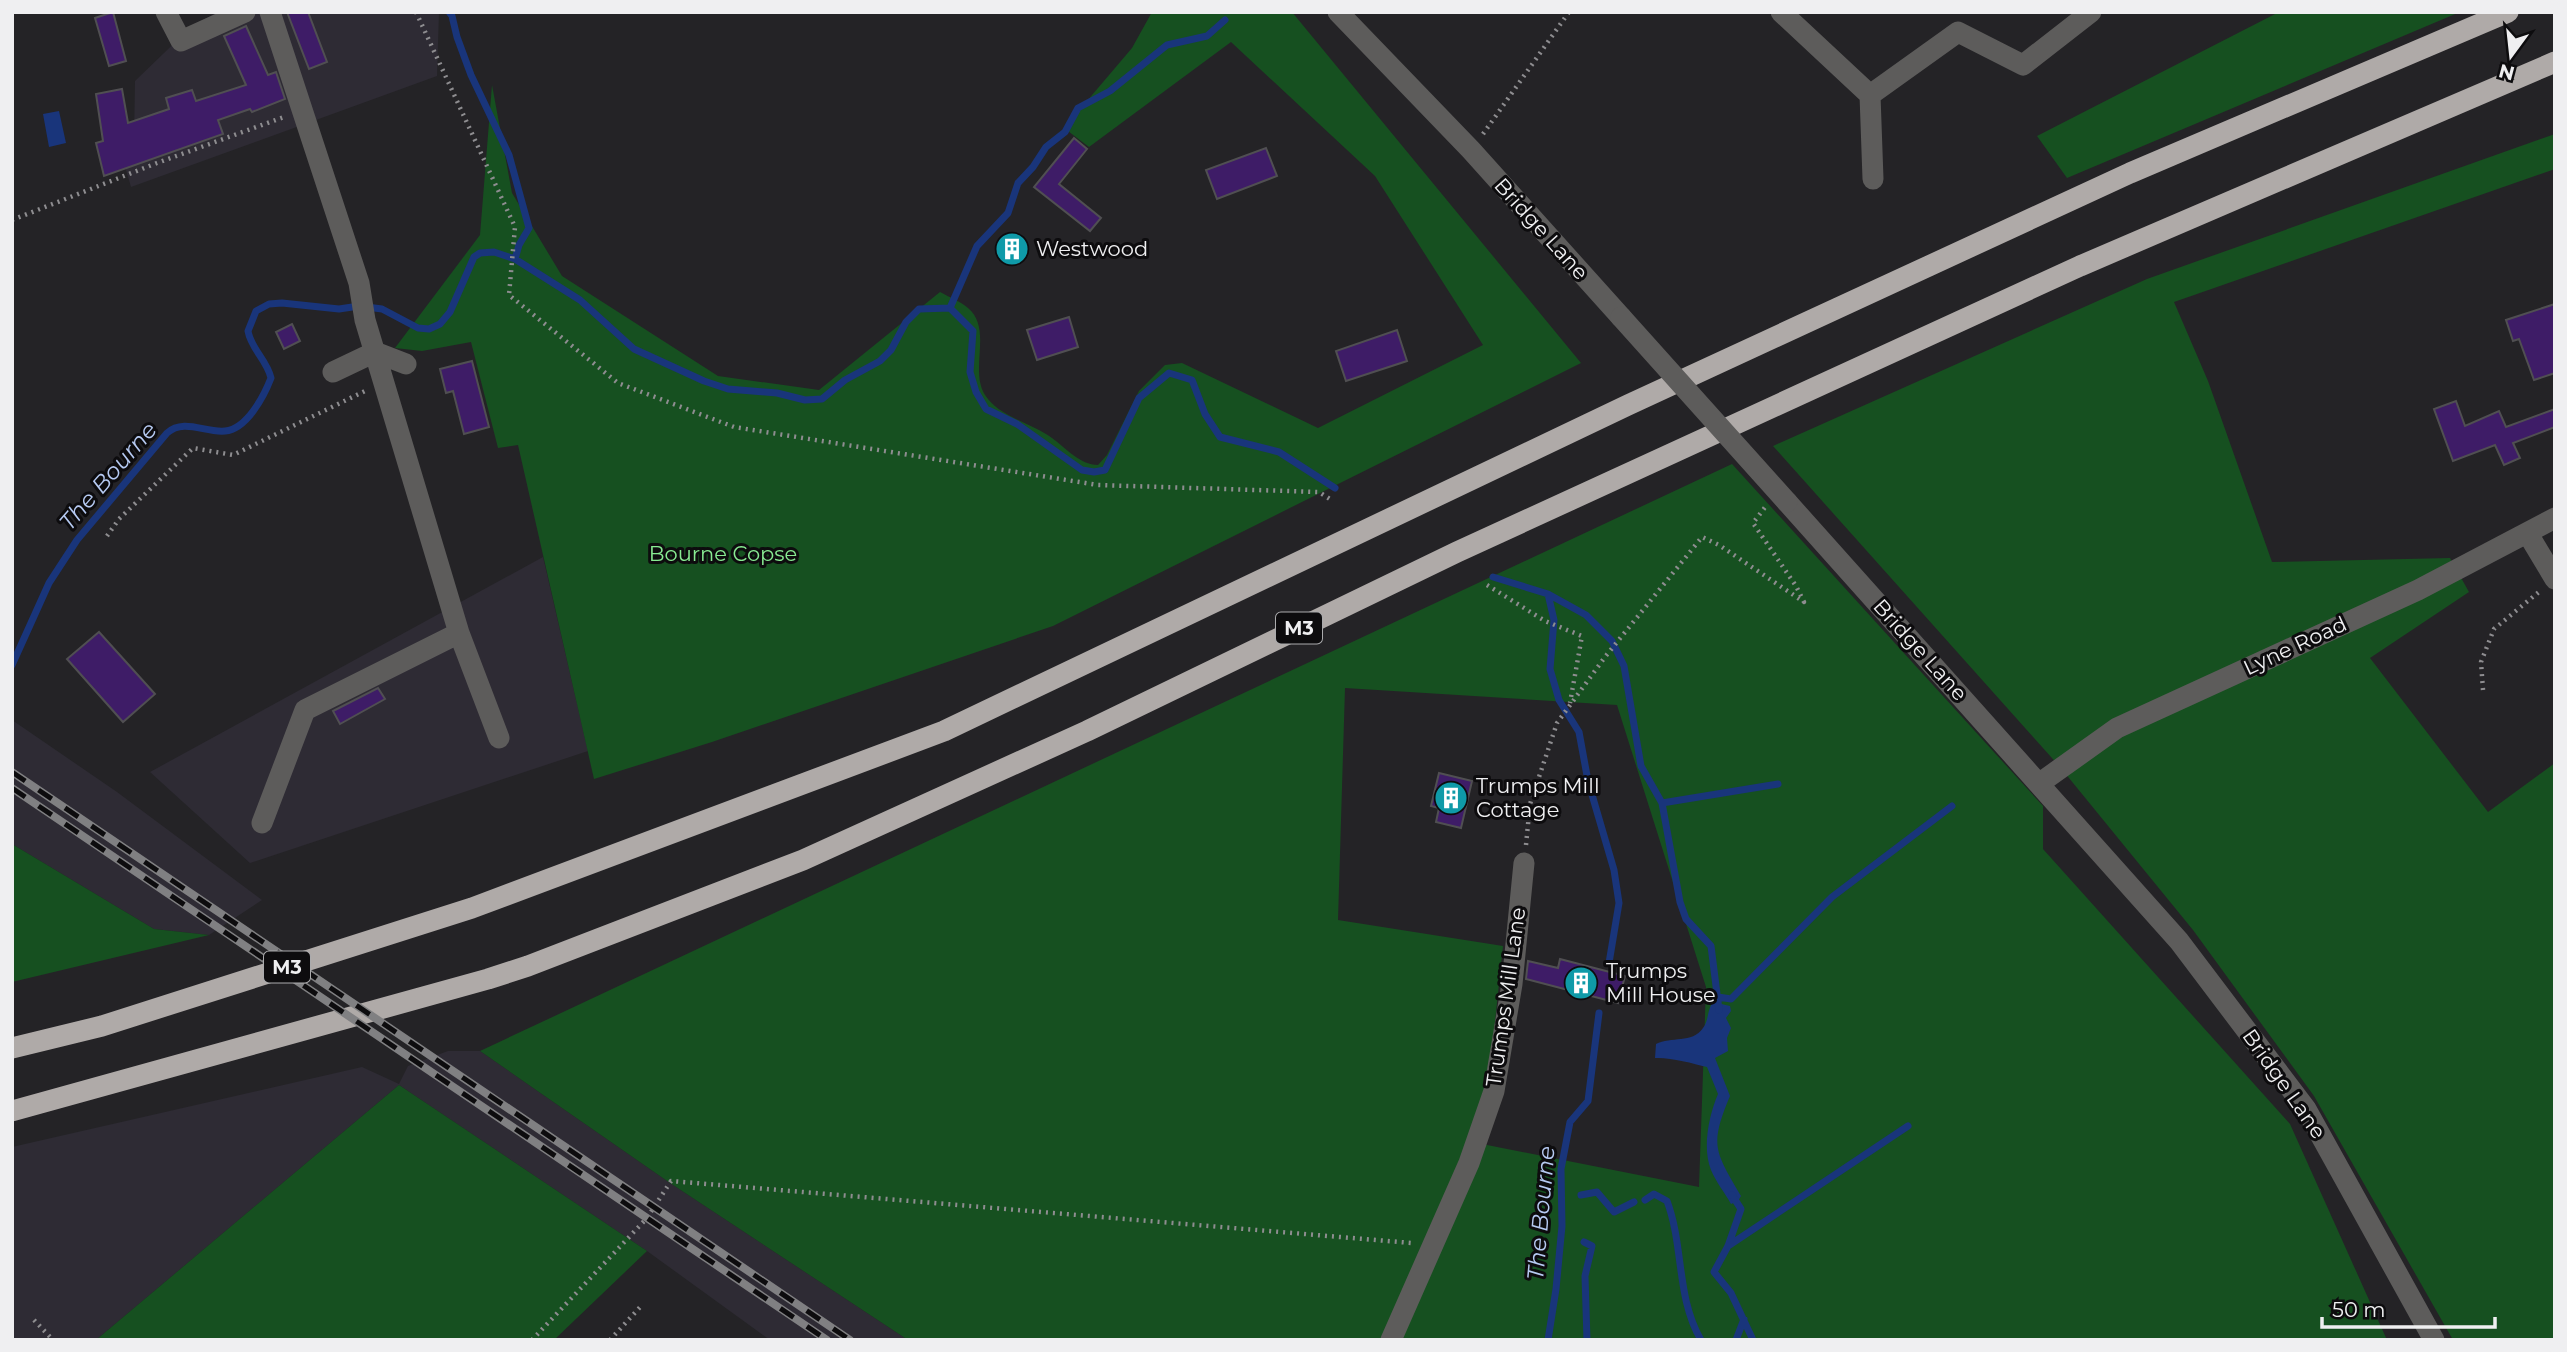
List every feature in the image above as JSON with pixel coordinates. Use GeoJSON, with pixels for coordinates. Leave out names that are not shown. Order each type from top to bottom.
{"type":"FeatureCollection","features":[{"type":"Feature","properties":{"kind":"highway","name":"M3"},"geometry":{"type":"LineString","coordinates":[[12,1048],[102,1026],[472,908],[944,731],[1628,404],[2130,173],[2508,12]]}},
{"type":"Feature","properties":{"kind":"highway","name":"M3"},"geometry":{"type":"LineString","coordinates":[[12,1111],[488,979],[803,860],[1087,732],[1457,552],[2068,271],[2555,62]]}},
{"type":"Feature","properties":{"kind":"street"},"geometry":{"type":"LineString","coordinates":[[166,12],[181,41],[245,12]]}},
{"type":"Feature","properties":{"kind":"street"},"geometry":{"type":"LineString","coordinates":[[270,12],[359,284],[365,320],[459,633],[499,738]]}},
{"type":"Feature","properties":{"kind":"street","name":"Bridge Lane"},"geometry":{"type":"LineString","coordinates":[[1338,12],[1471,150],[2179,941],[2306,1109],[2431,1339]]}},
{"type":"Feature","properties":{"kind":"street"},"geometry":{"type":"LineString","coordinates":[[1781,12],[1870,95],[1873,179]]}},
{"type":"Feature","properties":{"kind":"street"},"geometry":{"type":"LineString","coordinates":[[1870,95],[1958,32],[2023,65],[2081,15]]}},
{"type":"Feature","properties":{"kind":"street"},"geometry":{"type":"LineString","coordinates":[[332,372],[375,352],[406,364]]}},
{"type":"Feature","properties":{"kind":"street","name":"Lyne Road"},"geometry":{"type":"LineString","coordinates":[[2040,783],[2117,728],[2418,590],[2555,518]]}},
{"type":"Feature","properties":{"kind":"street"},"geometry":{"type":"LineString","coordinates":[[2528,534],[2555,579]]}},
{"type":"Feature","properties":{"kind":"street"},"geometry":{"type":"LineString","coordinates":[[262,823],[305,710],[459,633]]}},
{"type":"Feature","properties":{"kind":"street","name":"Trumps Mill Lane"},"geometry":{"type":"LineString","coordinates":[[1391,1340],[1469,1163],[1494,1091],[1512,985],[1524,863]]}},
{"type":"Feature","properties":{"kind":"path"},"geometry":{"type":"LineString","coordinates":[[416,12],[515,227],[509,295],[618,383],[734,428],[1097,485],[1318,492],[1333,500]]}},
{"type":"Feature","properties":{"kind":"path"},"geometry":{"type":"LineString","coordinates":[[1471,150],[1569,12]]}},
{"type":"Feature","properties":{"kind":"path"},"geometry":{"type":"LineString","coordinates":[[12,220],[157,163],[301,111]]}},
{"type":"Feature","properties":{"kind":"path"},"geometry":{"type":"LineString","coordinates":[[107,536],[119,519],[193,448],[233,455],[384,381]]}},
{"type":"Feature","properties":{"kind":"path"},"geometry":{"type":"LineString","coordinates":[[1524,863],[1530,804],[1557,723],[1605,657],[1702,537],[1719,545],[1804,602],[1753,523],[1783,497]]}},
{"type":"Feature","properties":{"kind":"path"},"geometry":{"type":"LineString","coordinates":[[2483,690],[2481,663],[2494,629],[2555,579]]}},
{"type":"Feature","properties":{"kind":"path"},"geometry":{"type":"LineString","coordinates":[[1487,585],[1545,621],[1582,636],[1569,704]]}},
{"type":"Feature","properties":{"kind":"path"},"geometry":{"type":"LineString","coordinates":[[533,1340],[647,1218],[671,1181],[1434,1245]]}},
{"type":"Feature","properties":{"kind":"path"},"geometry":{"type":"LineString","coordinates":[[610,1340],[642,1305]]}},
{"type":"Feature","properties":{"kind":"path"},"geometry":{"type":"LineString","coordinates":[[34,1320],[53,1340]]}},
{"type":"Feature","properties":{"kind":"shaded area"},"geometry":{"type":"Polygon","coordinates":[[[218,12],[439,12],[437,76],[131,187],[119,146],[134,140],[135,81],[193,25],[218,12]]]}},
{"type":"Feature","properties":{"kind":"shaded area"},"geometry":{"type":"Polygon","coordinates":[[[543,557],[588,751],[250,863],[150,772],[543,557]]]}},
{"type":"Feature","properties":{"kind":"shaded area"},"geometry":{"type":"Polygon","coordinates":[[[12,720],[117,792],[262,900],[209,935],[154,929],[12,844],[12,720]]]}},
{"type":"Feature","properties":{"kind":"shaded area"},"geometry":{"type":"Polygon","coordinates":[[[448,1051],[480,1051],[670,1183],[908,1340],[770,1340],[647,1251],[399,1085],[96,1340],[12,1340],[12,1147],[362,1067],[399,1084],[408,1066],[448,1051]]]}},
{"type":"Feature","properties":{"kind":"green space","name":"Bourne Copse"},"geometry":{"type":"Polygon","coordinates":[[[1152,12],[1292,12],[1581,363],[1053,626],[712,742],[594,779],[518,445],[498,448],[471,342],[422,351],[395,348],[480,235],[492,85],[512,193],[562,276],[718,376],[819,390],[940,292],[968,308],[975,317],[980,338],[981,385],[991,403],[1052,438],[1079,459],[1098,465],[1107,455],[1139,391],[1165,365],[1182,363],[1318,428],[1483,345],[1375,176],[1231,42],[1089,147],[1064,128],[1132,48],[1152,12]]]}},
{"type":"Feature","properties":{"kind":"green space"},"geometry":{"type":"Polygon","coordinates":[[[2279,12],[2460,12],[2067,178],[2037,136],[2279,12]]]}},
{"type":"Feature","properties":{"kind":"green space"},"geometry":{"type":"Polygon","coordinates":[[[2555,134],[2555,169],[2174,302],[2208,381],[2272,562],[2450,558],[2469,592],[2370,658],[2488,812],[2555,763],[2555,1340],[2453,1340],[2314,1096],[2193,930],[2060,767],[1773,446],[2147,279],[2555,134]]]}},
{"type":"Feature","properties":{"kind":"green space"},"geometry":{"type":"Polygon","coordinates":[[[1732,464],[2043,806],[2043,849],[2290,1124],[2387,1340],[908,1340],[670,1183],[480,1051],[1732,464]],[[1345,688],[1338,920],[1503,946],[1482,1144],[1699,1187],[1706,987],[1617,705],[1345,688]]]}},
{"type":"Feature","properties":{"kind":"green space"},"geometry":{"type":"Polygon","coordinates":[[[12,844],[154,929],[209,935],[12,982],[12,844]]]}},
{"type":"Feature","properties":{"kind":"green space"},"geometry":{"type":"Polygon","coordinates":[[[399,1085],[647,1251],[554,1340],[96,1340],[399,1085]]]}},
{"type":"Feature","properties":{"kind":"water"},"geometry":{"type":"Polygon","coordinates":[[[59,111],[66,143],[49,147],[43,114],[59,111]]]}},
{"type":"Feature","properties":{"kind":"water"},"geometry":{"type":"Polygon","coordinates":[[[1713,1002],[1730,1006],[1731,1011],[1726,1018],[1731,1028],[1727,1038],[1728,1051],[1715,1058],[1730,1096],[1719,1126],[1718,1148],[1725,1168],[1741,1196],[1731,1204],[1708,1161],[1708,1132],[1718,1094],[1707,1067],[1674,1059],[1655,1058],[1656,1044],[1698,1033],[1705,1025],[1713,1002]]]}},
{"type":"Feature","properties":{"kind":"building"},"geometry":{"type":"Polygon","coordinates":[[[113,12],[126,61],[109,66],[95,18],[113,12]]]}},
{"type":"Feature","properties":{"kind":"building"},"geometry":{"type":"Polygon","coordinates":[[[287,12],[308,12],[327,62],[309,69],[287,12]]]}},
{"type":"Feature","properties":{"kind":"building"},"geometry":{"type":"Polygon","coordinates":[[[246,26],[268,75],[276,72],[285,99],[252,112],[250,109],[218,120],[223,134],[104,176],[96,143],[103,141],[96,94],[122,89],[128,123],[169,109],[166,98],[192,90],[196,101],[246,85],[224,36],[246,26]]]}},
{"type":"Feature","properties":{"kind":"building"},"geometry":{"type":"Polygon","coordinates":[[[1074,138],[1087,149],[1059,184],[1101,218],[1090,231],[1034,187],[1074,138]]]}},
{"type":"Feature","properties":{"kind":"building"},"geometry":{"type":"Polygon","coordinates":[[[1266,148],[1277,176],[1217,199],[1206,170],[1266,148]]]}},
{"type":"Feature","properties":{"kind":"building"},"geometry":{"type":"Polygon","coordinates":[[[2555,304],[2555,373],[2534,380],[2519,339],[2513,341],[2506,320],[2555,304]]]}},
{"type":"Feature","properties":{"kind":"building"},"geometry":{"type":"Polygon","coordinates":[[[1069,317],[1078,347],[1037,360],[1027,330],[1069,317]]]}},
{"type":"Feature","properties":{"kind":"building"},"geometry":{"type":"Polygon","coordinates":[[[292,324],[300,341],[284,349],[276,332],[292,324]]]}},
{"type":"Feature","properties":{"kind":"building"},"geometry":{"type":"Polygon","coordinates":[[[1397,330],[1407,361],[1346,381],[1336,351],[1397,330]]]}},
{"type":"Feature","properties":{"kind":"building"},"geometry":{"type":"Polygon","coordinates":[[[472,361],[489,427],[464,434],[453,391],[446,393],[440,369],[472,361]]]}},
{"type":"Feature","properties":{"kind":"building"},"geometry":{"type":"Polygon","coordinates":[[[2456,401],[2465,426],[2499,411],[2506,427],[2555,409],[2555,427],[2513,443],[2520,458],[2504,465],[2495,445],[2453,461],[2434,409],[2456,401]]]}},
{"type":"Feature","properties":{"kind":"building"},"geometry":{"type":"Polygon","coordinates":[[[99,632],[155,694],[123,722],[67,659],[99,632]]]}},
{"type":"Feature","properties":{"kind":"building"},"geometry":{"type":"Polygon","coordinates":[[[378,688],[385,699],[340,724],[333,711],[378,688]]]}},
{"type":"Feature","properties":{"kind":"building","name":"Trumps Mill Cottage"},"geometry":{"type":"Polygon","coordinates":[[[1439,773],[1472,781],[1461,828],[1436,822],[1439,808],[1431,806],[1439,773]]]}},
{"type":"Feature","properties":{"kind":"building","name":"Trumps Mill House"},"geometry":{"type":"Polygon","coordinates":[[[1560,959],[1625,976],[1618,1003],[1526,979],[1528,961],[1558,968],[1560,959]]]}},
{"type":"Feature","properties":{"kind":"waterway","name":"The Bourne"},"geometry":{"type":"LineString","coordinates":[[449,12],[471,75],[509,155],[529,228],[519,245],[515,259]]}},
{"type":"Feature","properties":{"kind":"waterway"},"geometry":{"type":"LineString","coordinates":[[950,308],[977,246],[1008,213],[1018,183],[1046,147],[1065,132],[1078,108],[1110,91],[1167,45],[1207,36],[1225,20]]}},
{"type":"Feature","properties":{"kind":"waterway","name":"The Bourne"},"geometry":{"type":"LineString","coordinates":[[12,665],[49,583],[77,540],[167,433],[188,426],[217,431],[233,429],[254,410],[271,378],[248,331],[256,311],[269,304],[382,309],[418,328],[429,329],[440,324],[450,312],[474,257],[480,253],[494,252],[515,259],[580,300],[634,349],[728,389],[777,393],[805,400],[822,399],[845,380],[880,361],[891,350],[906,322],[919,309],[950,308]]}},
{"type":"Feature","properties":{"kind":"waterway"},"geometry":{"type":"LineString","coordinates":[[950,308],[973,331],[970,372],[976,392],[986,409],[1017,424],[1082,470],[1105,470],[1139,398],[1169,373],[1192,380],[1205,414],[1220,437],[1279,452],[1335,488]]}},
{"type":"Feature","properties":{"kind":"waterway","name":"The Bourne"},"geometry":{"type":"LineString","coordinates":[[1493,577],[1548,594],[1586,615],[1612,641],[1624,666],[1641,766],[1662,803],[1680,902],[1686,919],[1711,946],[1719,1010]]}},
{"type":"Feature","properties":{"kind":"waterway","name":"The Bourne"},"geometry":{"type":"LineString","coordinates":[[1548,594],[1554,620],[1550,669],[1559,700],[1579,732],[1588,781],[1614,870],[1619,903],[1609,963]]}},
{"type":"Feature","properties":{"kind":"waterway"},"geometry":{"type":"LineString","coordinates":[[1662,803],[1778,784]]}},
{"type":"Feature","properties":{"kind":"waterway"},"geometry":{"type":"LineString","coordinates":[[1718,997],[1731,999],[1832,897],[1952,806]]}},
{"type":"Feature","properties":{"kind":"waterway","name":"The Bourne"},"geometry":{"type":"LineString","coordinates":[[1548,1340],[1562,1226],[1561,1169],[1570,1122],[1588,1101],[1599,1013]]}},
{"type":"Feature","properties":{"kind":"waterway"},"geometry":{"type":"LineString","coordinates":[[1728,1246],[1908,1126]]}},
{"type":"Feature","properties":{"kind":"waterway"},"geometry":{"type":"LineString","coordinates":[[1581,1195],[1597,1192],[1614,1212],[1634,1202]]}},
{"type":"Feature","properties":{"kind":"waterway"},"geometry":{"type":"LineString","coordinates":[[1645,1200],[1654,1194],[1667,1201],[1688,1306],[1701,1340]]}},
{"type":"Feature","properties":{"kind":"waterway","name":"The Bourne"},"geometry":{"type":"LineString","coordinates":[[1732,1195],[1741,1209],[1728,1246],[1714,1272],[1731,1293],[1753,1340]]}},
{"type":"Feature","properties":{"kind":"waterway"},"geometry":{"type":"LineString","coordinates":[[1584,1242],[1592,1246],[1585,1276],[1587,1340]]}},
{"type":"Feature","properties":{"kind":"waterway"},"geometry":{"type":"LineString","coordinates":[[1736,1340],[1744,1319]]}},
{"type":"Feature","properties":{"kind":"railway"},"geometry":{"type":"LineString","coordinates":[[12,772],[850,1340]]}},
{"type":"Feature","properties":{"kind":"railway"},"geometry":{"type":"LineString","coordinates":[[12,788],[827,1340]]}},
{"type":"Feature","properties":{"kind":"place","name":"Westwood"},"geometry":{"type":"Point","coordinates":[1012,249]}},
{"type":"Feature","properties":{"kind":"place","name":"Trumps Mill Cottage"},"geometry":{"type":"Point","coordinates":[1451,798]}},
{"type":"Feature","properties":{"kind":"place","name":"Trumps Mill House"},"geometry":{"type":"Point","coordinates":[1581,983]}}]}
